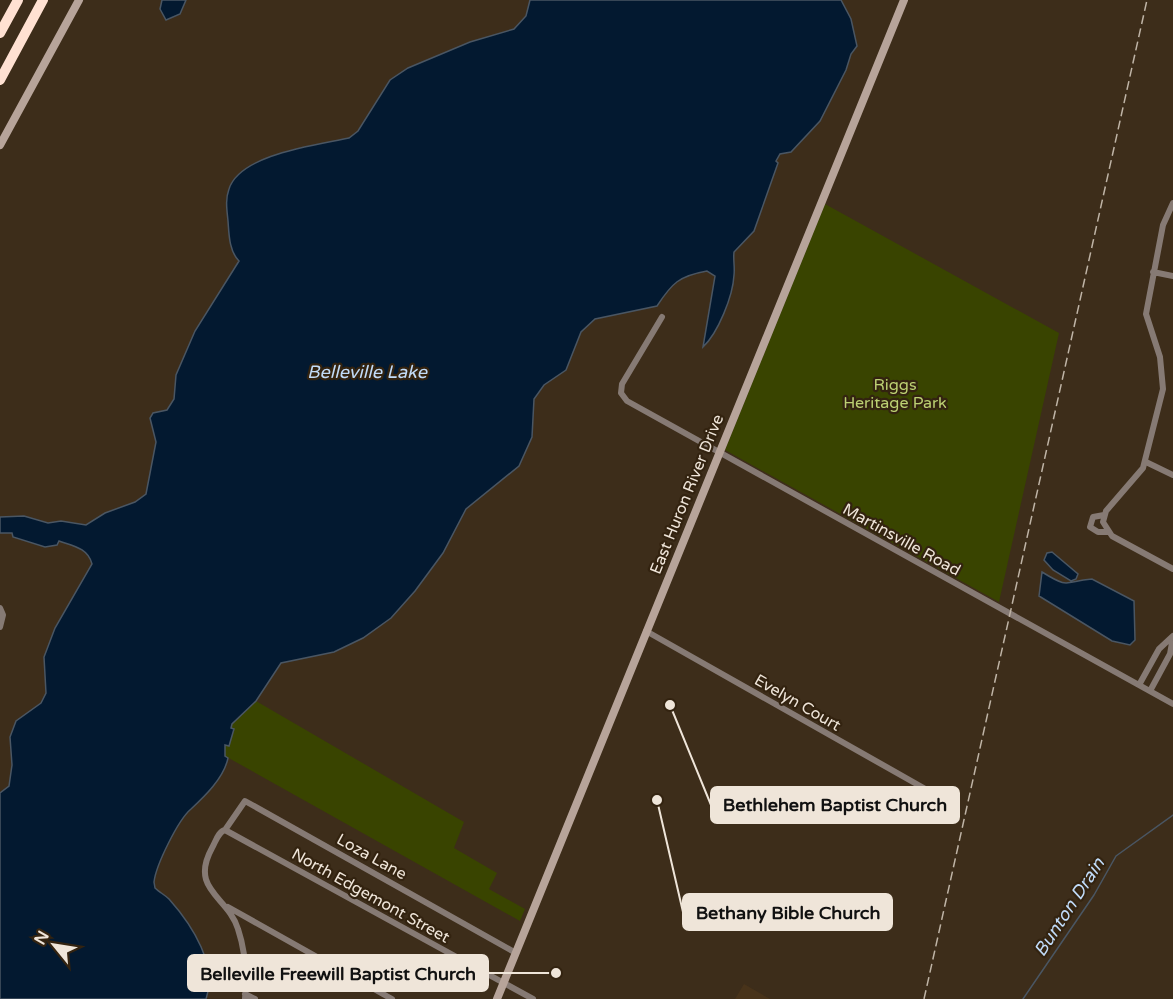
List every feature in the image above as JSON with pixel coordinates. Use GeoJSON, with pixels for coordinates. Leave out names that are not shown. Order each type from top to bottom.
{"type":"FeatureCollection","features":[{"type":"Feature","properties":{"kind":"highway"},"geometry":{"type":"LineString","coordinates":[[0,21],[12,0]]}},
{"type":"Feature","properties":{"kind":"highway"},"geometry":{"type":"LineString","coordinates":[[0,33],[18,0]]}},
{"type":"Feature","properties":{"kind":"highway"},"geometry":{"type":"LineString","coordinates":[[0,80],[43,0]]}},
{"type":"Feature","properties":{"kind":"main road"},"geometry":{"type":"LineString","coordinates":[[0,145],[79,0]]}},
{"type":"Feature","properties":{"kind":"main road","name":"East Huron River Drive"},"geometry":{"type":"LineString","coordinates":[[497,999],[904,0]]}},
{"type":"Feature","properties":{"kind":"street"},"geometry":{"type":"LineString","coordinates":[[1173,203],[1163,225],[1146,314],[1160,357],[1163,389],[1146,462],[1139,474],[1104,515],[1093,517],[1090,527],[1098,532],[1107,532],[1173,569]]}},
{"type":"Feature","properties":{"kind":"street"},"geometry":{"type":"LineString","coordinates":[[1153,272],[1173,276]]}},
{"type":"Feature","properties":{"kind":"street","name":"Martinsville Road"},"geometry":{"type":"LineString","coordinates":[[662,317],[622,384],[621,393],[627,401],[1173,704]]}},
{"type":"Feature","properties":{"kind":"street"},"geometry":{"type":"LineString","coordinates":[[1146,462],[1173,475]]}},
{"type":"Feature","properties":{"kind":"street"},"geometry":{"type":"LineString","coordinates":[[1104,515],[1107,532]]}},
{"type":"Feature","properties":{"kind":"street"},"geometry":{"type":"LineString","coordinates":[[0,608],[3,615],[0,627]]}},
{"type":"Feature","properties":{"kind":"street","name":"Evelyn Court"},"geometry":{"type":"LineString","coordinates":[[646,631],[936,795]]}},
{"type":"Feature","properties":{"kind":"street"},"geometry":{"type":"LineString","coordinates":[[1139,685],[1159,649],[1173,636]]}},
{"type":"Feature","properties":{"kind":"street"},"geometry":{"type":"LineString","coordinates":[[1150,691],[1170,654],[1173,636]]}},
{"type":"Feature","properties":{"kind":"street","name":"Loza Lane"},"geometry":{"type":"LineString","coordinates":[[223,905],[210,890],[205,871],[209,853],[241,804],[249,802],[516,953]]}},
{"type":"Feature","properties":{"kind":"street","name":"North Edgemont Street"},"geometry":{"type":"LineString","coordinates":[[225,830],[533,999]]}},
{"type":"Feature","properties":{"kind":"street"},"geometry":{"type":"LineString","coordinates":[[223,905],[235,920],[243,945],[246,969],[245,996],[255,999]]}},
{"type":"Feature","properties":{"kind":"street"},"geometry":{"type":"LineString","coordinates":[[223,905],[392,999]]}},
{"type":"Feature","properties":{"kind":"shaded area"},"geometry":{"type":"Polygon","coordinates":[[[744,984],[770,999],[735,999],[744,984]]]}},
{"type":"Feature","properties":{"kind":"green space","name":"Riggs Heritage Park"},"geometry":{"type":"Polygon","coordinates":[[[825,204],[1059,333],[999,602],[725,450],[825,204]]]}},
{"type":"Feature","properties":{"kind":"green space"},"geometry":{"type":"Polygon","coordinates":[[[256,701],[464,822],[454,848],[497,873],[489,889],[525,909],[520,921],[225,756],[225,745],[228,746],[234,729],[230,728],[232,724],[256,701]]]}},
{"type":"Feature","properties":{"kind":"water"},"geometry":{"type":"Polygon","coordinates":[[[162,0],[186,0],[180,14],[166,20],[160,9],[162,0]]]}},
{"type":"Feature","properties":{"kind":"water","name":"Belleville Lake"},"geometry":{"type":"Polygon","coordinates":[[[530,0],[841,0],[851,19],[857,46],[851,54],[846,70],[820,121],[791,152],[780,154],[776,161],[778,163],[754,231],[734,252],[731,293],[724,314],[709,341],[703,347],[715,276],[707,271],[689,275],[677,282],[657,306],[595,319],[581,332],[566,370],[544,385],[534,399],[532,437],[519,466],[466,509],[443,553],[415,591],[391,618],[363,638],[334,652],[281,663],[256,701],[232,724],[231,728],[234,729],[229,746],[225,745],[225,756],[228,758],[226,765],[213,786],[186,815],[174,832],[163,854],[154,882],[155,888],[169,899],[187,921],[201,947],[209,973],[206,999],[0,999],[0,793],[9,786],[12,765],[10,737],[16,721],[41,703],[46,693],[44,657],[55,628],[92,564],[87,554],[70,544],[59,541],[57,545],[45,547],[13,537],[12,533],[0,533],[0,517],[24,516],[48,523],[61,521],[86,525],[105,513],[135,502],[146,494],[156,442],[150,418],[153,413],[167,410],[174,399],[176,375],[195,331],[239,261],[230,242],[227,205],[229,189],[236,177],[263,159],[300,148],[349,138],[358,131],[390,80],[408,68],[470,42],[514,29],[526,16],[530,0]]]}},
{"type":"Feature","properties":{"kind":"water"},"geometry":{"type":"Polygon","coordinates":[[[1052,552],[1078,574],[1076,579],[1071,581],[1053,570],[1044,560],[1047,553],[1052,552]]]}},
{"type":"Feature","properties":{"kind":"water"},"geometry":{"type":"Polygon","coordinates":[[[1042,572],[1063,583],[1092,579],[1134,601],[1135,640],[1130,645],[1112,641],[1039,596],[1042,572]]]}},
{"type":"Feature","properties":{"kind":"waterway","name":"Bunton Drain"},"geometry":{"type":"LineString","coordinates":[[1023,999],[1094,895],[1116,856],[1173,815]]}},
{"type":"Feature","properties":{"kind":"railway"},"geometry":{"type":"LineString","coordinates":[[924,999],[1147,0]]}},
{"type":"Feature","properties":{"kind":"place","name":"Bethlehem Baptist Church"},"geometry":{"type":"Point","coordinates":[670,705]}},
{"type":"Feature","properties":{"kind":"place","name":"Bethany Bible Church"},"geometry":{"type":"Point","coordinates":[657,800]}},
{"type":"Feature","properties":{"kind":"place","name":"Belleville Freewill Baptist Church"},"geometry":{"type":"Point","coordinates":[556,973]}}]}
